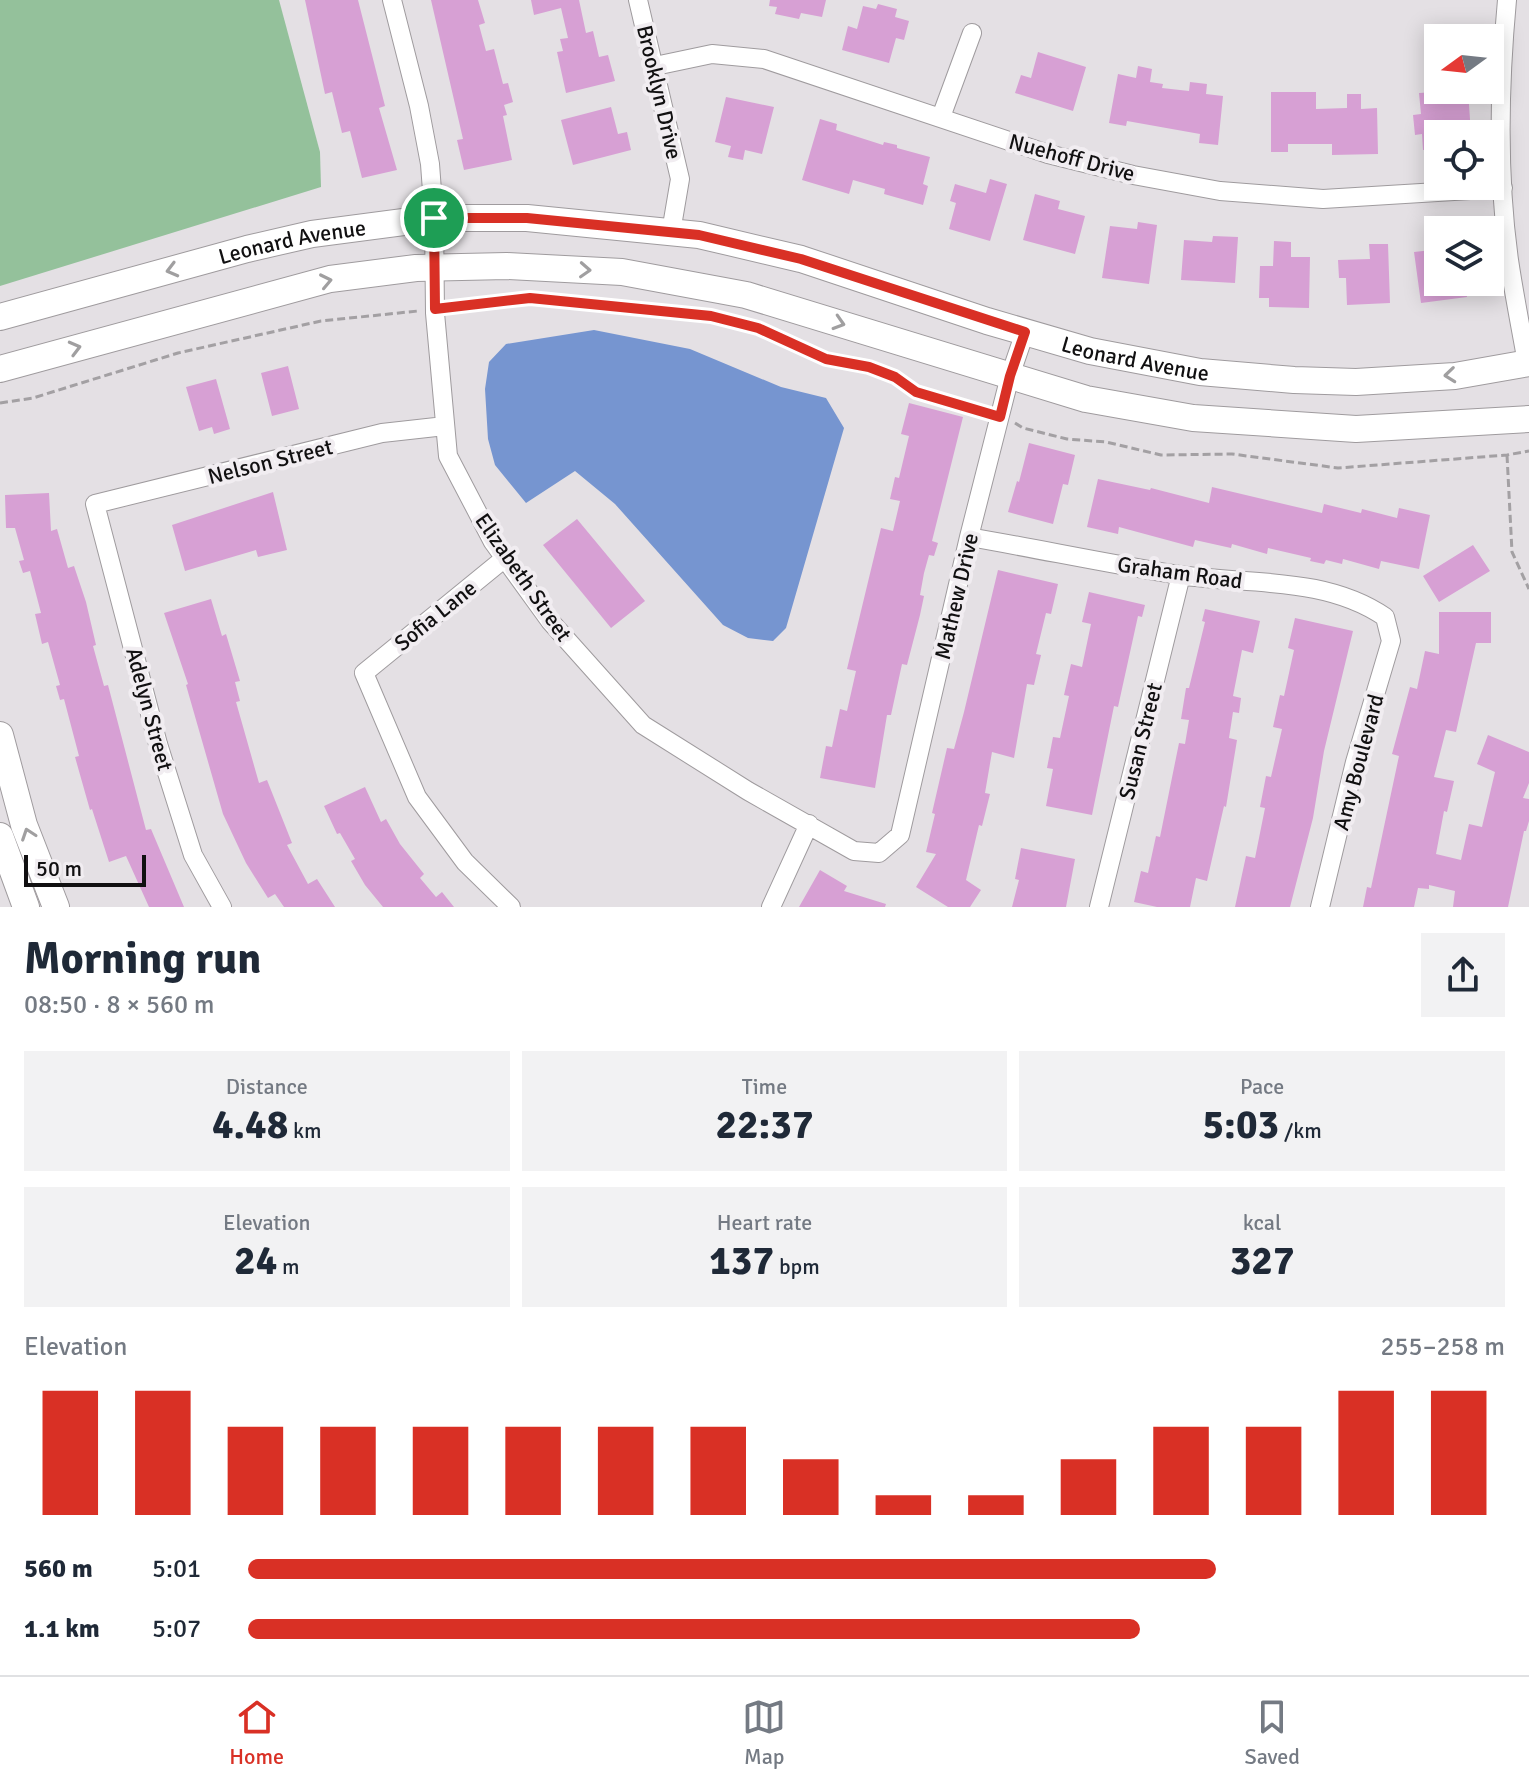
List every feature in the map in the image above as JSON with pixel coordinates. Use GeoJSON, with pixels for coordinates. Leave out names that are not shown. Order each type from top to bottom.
{"type":"FeatureCollection","features":[{"type":"Feature","properties":{"kind":"street","name":"Elizabeth Street"},"geometry":{"type":"LineString","coordinates":[[392,0],[430,164],[435,309],[448,456],[493,542],[550,621],[643,725],[748,791],[854,851],[879,853]]}},
{"type":"Feature","properties":{"kind":"street","name":"Brooklyn Drive"},"geometry":{"type":"LineString","coordinates":[[638,0],[680,179],[671,232]]}},
{"type":"Feature","properties":{"kind":"street"},"geometry":{"type":"LineString","coordinates":[[1501,120],[1500,72],[1507,0]]}},
{"type":"Feature","properties":{"kind":"street"},"geometry":{"type":"LineString","coordinates":[[941,117],[972,33]]}},
{"type":"Feature","properties":{"kind":"street","name":"Nuehoff Drive"},"geometry":{"type":"LineString","coordinates":[[655,66],[712,54],[764,59],[1048,154],[1133,175],[1220,191],[1323,199],[1424,193]]}},
{"type":"Feature","properties":{"kind":"street"},"geometry":{"type":"LineString","coordinates":[[1504,200],[1509,259],[1528,367]]}},
{"type":"Feature","properties":{"kind":"street","name":"Leonard Avenue"},"geometry":{"type":"LineString","coordinates":[[0,317],[312,234],[434,218],[527,218],[699,235],[801,259],[1090,351],[1200,372],[1356,382],[1455,376],[1528,367]]}},
{"type":"Feature","properties":{"kind":"street","name":"Leonard Avenue"},"geometry":{"type":"LineString","coordinates":[[0,369],[330,279],[435,267],[507,266],[622,272],[746,295],[1086,399],[1193,418],[1356,429],[1529,419]]}},
{"type":"Feature","properties":{"kind":"street","name":"Mathew Drive"},"geometry":{"type":"LineString","coordinates":[[879,853],[900,835],[969,537],[1010,376],[1025,332]]}},
{"type":"Feature","properties":{"kind":"street","name":"Nelson Street"},"geometry":{"type":"LineString","coordinates":[[95,504],[382,433],[445,426]]}},
{"type":"Feature","properties":{"kind":"street","name":"Adelyn Street"},"geometry":{"type":"LineString","coordinates":[[95,504],[167,772],[193,855],[222,907]]}},
{"type":"Feature","properties":{"kind":"street","name":"Graham Road"},"geometry":{"type":"LineString","coordinates":[[969,537],[1181,575],[1321,588],[1363,602],[1385,617]]}},
{"type":"Feature","properties":{"kind":"street","name":"Sofia Lane"},"geometry":{"type":"LineString","coordinates":[[505,558],[364,673],[417,797],[465,862],[511,907]]}},
{"type":"Feature","properties":{"kind":"street","name":"Susan Street"},"geometry":{"type":"LineString","coordinates":[[1099,907],[1181,575]]}},
{"type":"Feature","properties":{"kind":"street","name":"Amy Boulevard"},"geometry":{"type":"LineString","coordinates":[[1320,907],[1355,762],[1391,641],[1385,617]]}},
{"type":"Feature","properties":{"kind":"street"},"geometry":{"type":"LineString","coordinates":[[0,735],[24,825],[56,907]]}},
{"type":"Feature","properties":{"kind":"street"},"geometry":{"type":"LineString","coordinates":[[771,907],[809,824]]}},
{"type":"Feature","properties":{"kind":"street"},"geometry":{"type":"LineString","coordinates":[[0,836],[26,907]]}},
{"type":"Feature","properties":{"kind":"path"},"geometry":{"type":"LineString","coordinates":[[0,403],[33,398],[178,353],[321,321],[530,298],[711,316],[758,328],[826,359],[869,367],[895,377],[916,392],[1012,420],[1023,428],[1161,455],[1232,454],[1338,468],[1529,451]]}},
{"type":"Feature","properties":{"kind":"path"},"geometry":{"type":"LineString","coordinates":[[1507,455],[1512,552],[1529,589]]}},
{"type":"Feature","properties":{"kind":"green space"},"geometry":{"type":"Polygon","coordinates":[[[0,0],[279,0],[320,152],[321,187],[0,286],[0,0]]]}},
{"type":"Feature","properties":{"kind":"water"},"geometry":{"type":"Polygon","coordinates":[[[594,330],[690,349],[781,387],[826,398],[844,428],[786,628],[773,641],[748,638],[723,625],[615,504],[575,471],[526,503],[495,465],[488,439],[485,389],[489,362],[506,344],[594,330]]]}},
{"type":"Feature","properties":{"kind":"building"},"geometry":{"type":"Polygon","coordinates":[[[305,0],[358,0],[385,106],[379,108],[397,170],[362,178],[350,131],[342,133],[332,92],[325,94],[305,0]]]}},
{"type":"Feature","properties":{"kind":"building"},"geometry":{"type":"Polygon","coordinates":[[[431,0],[478,0],[485,23],[479,25],[486,51],[494,49],[503,84],[508,83],[513,102],[504,105],[507,115],[503,116],[512,160],[464,170],[457,140],[463,139],[431,0]]]}},
{"type":"Feature","properties":{"kind":"building"},"geometry":{"type":"Polygon","coordinates":[[[531,0],[579,0],[586,33],[593,31],[599,57],[608,55],[615,81],[566,93],[557,52],[563,51],[560,39],[568,38],[561,8],[534,15],[531,0]]]}},
{"type":"Feature","properties":{"kind":"building"},"geometry":{"type":"Polygon","coordinates":[[[770,0],[826,0],[822,17],[801,13],[799,19],[775,14],[777,7],[769,6],[770,0]]]}},
{"type":"Feature","properties":{"kind":"building"},"geometry":{"type":"Polygon","coordinates":[[[878,4],[897,9],[895,17],[909,21],[904,40],[896,38],[889,63],[842,50],[848,26],[857,29],[863,6],[876,9],[878,4]]]}},
{"type":"Feature","properties":{"kind":"building"},"geometry":{"type":"Polygon","coordinates":[[[1038,52],[1086,67],[1073,111],[1015,93],[1021,75],[1031,78],[1038,52]]]}},
{"type":"Feature","properties":{"kind":"building"},"geometry":{"type":"Polygon","coordinates":[[[1138,66],[1152,69],[1150,82],[1163,84],[1162,88],[1189,91],[1190,82],[1207,84],[1206,94],[1223,96],[1218,145],[1199,143],[1200,134],[1127,121],[1126,126],[1109,123],[1118,74],[1136,78],[1138,66]]]}},
{"type":"Feature","properties":{"kind":"building"},"geometry":{"type":"Polygon","coordinates":[[[1271,92],[1316,92],[1316,109],[1347,108],[1347,94],[1361,94],[1361,109],[1377,108],[1378,154],[1332,155],[1332,144],[1288,144],[1288,152],[1271,152],[1271,92]]]}},
{"type":"Feature","properties":{"kind":"building"},"geometry":{"type":"Polygon","coordinates":[[[1419,93],[1424,93],[1424,104],[1469,104],[1470,120],[1424,120],[1423,150],[1422,134],[1415,135],[1413,115],[1421,114],[1419,93]]]}},
{"type":"Feature","properties":{"kind":"building"},"geometry":{"type":"Polygon","coordinates":[[[726,97],[774,107],[762,154],[745,150],[743,160],[728,157],[731,146],[715,142],[726,97]]]}},
{"type":"Feature","properties":{"kind":"building"},"geometry":{"type":"Polygon","coordinates":[[[611,107],[618,134],[627,132],[631,150],[573,165],[561,120],[611,107]]]}},
{"type":"Feature","properties":{"kind":"building"},"geometry":{"type":"Polygon","coordinates":[[[820,119],[837,124],[836,130],[883,145],[884,142],[897,145],[897,148],[930,157],[923,184],[928,186],[923,205],[884,194],[885,189],[853,180],[849,194],[802,180],[820,119]]]}},
{"type":"Feature","properties":{"kind":"building"},"geometry":{"type":"Polygon","coordinates":[[[990,179],[1007,184],[990,241],[949,229],[956,203],[950,201],[955,184],[986,193],[990,179]]]}},
{"type":"Feature","properties":{"kind":"building"},"geometry":{"type":"Polygon","coordinates":[[[1035,194],[1060,201],[1058,209],[1085,216],[1075,254],[1023,240],[1035,194]]]}},
{"type":"Feature","properties":{"kind":"building"},"geometry":{"type":"Polygon","coordinates":[[[1138,222],[1157,225],[1149,284],[1102,278],[1110,226],[1137,229],[1138,222]]]}},
{"type":"Feature","properties":{"kind":"building"},"geometry":{"type":"Polygon","coordinates":[[[1213,236],[1238,237],[1235,283],[1181,280],[1184,240],[1212,242],[1213,236]]]}},
{"type":"Feature","properties":{"kind":"building"},"geometry":{"type":"Polygon","coordinates":[[[1274,241],[1291,242],[1291,257],[1310,257],[1309,308],[1269,307],[1269,298],[1259,298],[1260,266],[1273,266],[1274,241]]]}},
{"type":"Feature","properties":{"kind":"building"},"geometry":{"type":"Polygon","coordinates":[[[1369,244],[1388,244],[1390,303],[1347,305],[1346,278],[1339,278],[1338,260],[1370,259],[1369,244]]]}},
{"type":"Feature","properties":{"kind":"building"},"geometry":{"type":"Polygon","coordinates":[[[1424,251],[1424,296],[1467,297],[1421,303],[1414,252],[1424,251]]]}},
{"type":"Feature","properties":{"kind":"building"},"geometry":{"type":"Polygon","coordinates":[[[288,366],[299,409],[272,416],[261,373],[288,366]]]}},
{"type":"Feature","properties":{"kind":"building"},"geometry":{"type":"Polygon","coordinates":[[[216,379],[230,429],[214,434],[212,427],[199,431],[186,387],[216,379]]]}},
{"type":"Feature","properties":{"kind":"building"},"geometry":{"type":"Polygon","coordinates":[[[909,403],[963,417],[932,541],[938,543],[934,556],[929,555],[924,573],[920,615],[907,665],[902,664],[891,715],[887,715],[875,788],[820,778],[826,746],[832,747],[840,709],[847,711],[856,671],[847,669],[881,528],[893,531],[900,501],[890,499],[895,477],[899,478],[909,436],[901,434],[909,403]]]}},
{"type":"Feature","properties":{"kind":"building"},"geometry":{"type":"Polygon","coordinates":[[[1029,443],[1075,455],[1068,485],[1063,484],[1053,524],[1008,512],[1029,443]]]}},
{"type":"Feature","properties":{"kind":"building"},"geometry":{"type":"Polygon","coordinates":[[[1098,479],[1151,488],[1209,503],[1212,487],[1322,513],[1324,504],[1397,518],[1399,508],[1430,515],[1419,569],[1381,561],[1379,569],[1343,559],[1342,564],[1326,560],[1324,564],[1268,548],[1267,554],[1232,544],[1231,548],[1195,540],[1193,547],[1119,527],[1118,534],[1087,527],[1098,479]]]}},
{"type":"Feature","properties":{"kind":"building"},"geometry":{"type":"Polygon","coordinates":[[[273,492],[287,550],[258,557],[256,550],[185,571],[172,525],[273,492]]]}},
{"type":"Feature","properties":{"kind":"building"},"geometry":{"type":"Polygon","coordinates":[[[49,493],[51,531],[57,529],[68,568],[74,566],[86,602],[96,645],[93,646],[104,686],[108,685],[146,830],[151,829],[184,907],[149,907],[126,856],[109,862],[90,810],[75,757],[79,756],[64,699],[60,700],[56,686],[60,685],[48,642],[42,644],[35,614],[41,613],[30,571],[23,573],[19,561],[24,560],[15,528],[6,528],[5,495],[49,493]]]}},
{"type":"Feature","properties":{"kind":"building"},"geometry":{"type":"Polygon","coordinates":[[[577,519],[645,601],[611,628],[543,545],[577,519]]]}},
{"type":"Feature","properties":{"kind":"building"},"geometry":{"type":"Polygon","coordinates":[[[1473,545],[1490,571],[1439,602],[1423,576],[1473,545]]]}},
{"type":"Feature","properties":{"kind":"building"},"geometry":{"type":"Polygon","coordinates":[[[998,570],[1058,584],[1051,614],[1046,613],[1036,654],[1041,655],[1034,685],[1027,684],[1014,758],[992,752],[985,793],[990,794],[966,880],[981,890],[970,907],[948,907],[916,887],[936,854],[926,852],[935,814],[932,813],[947,748],[954,749],[998,570]]]}},
{"type":"Feature","properties":{"kind":"building"},"geometry":{"type":"Polygon","coordinates":[[[1089,592],[1145,605],[1142,617],[1138,616],[1118,707],[1114,706],[1092,815],[1046,806],[1053,769],[1047,768],[1053,737],[1060,738],[1069,696],[1064,695],[1071,664],[1082,667],[1091,624],[1082,622],[1089,592]]]}},
{"type":"Feature","properties":{"kind":"building"},"geometry":{"type":"Polygon","coordinates":[[[211,599],[222,636],[226,634],[240,681],[235,682],[240,701],[236,702],[259,783],[267,780],[292,843],[287,845],[308,884],[317,879],[335,907],[284,907],[275,894],[268,898],[246,863],[223,814],[188,684],[164,613],[211,599]]]}},
{"type":"Feature","properties":{"kind":"building"},"geometry":{"type":"Polygon","coordinates":[[[1205,609],[1260,621],[1253,653],[1242,650],[1233,696],[1241,698],[1239,713],[1233,712],[1229,738],[1237,740],[1226,807],[1207,881],[1196,878],[1190,907],[1157,907],[1134,902],[1141,871],[1148,873],[1156,836],[1160,837],[1179,743],[1185,744],[1189,720],[1181,719],[1186,688],[1189,688],[1205,622],[1202,621],[1205,609]]]}},
{"type":"Feature","properties":{"kind":"building"},"geometry":{"type":"Polygon","coordinates":[[[1439,612],[1491,612],[1491,643],[1476,643],[1456,732],[1446,730],[1434,777],[1454,781],[1447,812],[1444,811],[1436,854],[1461,860],[1469,824],[1482,827],[1495,772],[1477,764],[1488,735],[1529,752],[1529,783],[1523,798],[1529,799],[1529,821],[1524,831],[1508,907],[1453,907],[1455,891],[1429,885],[1429,889],[1418,888],[1414,907],[1363,907],[1367,887],[1371,888],[1399,756],[1392,754],[1410,687],[1417,689],[1425,651],[1439,654],[1439,612]]]}},
{"type":"Feature","properties":{"kind":"building"},"geometry":{"type":"Polygon","coordinates":[[[1295,618],[1353,631],[1324,751],[1313,818],[1290,907],[1235,907],[1246,856],[1255,858],[1265,808],[1260,807],[1266,776],[1271,777],[1282,729],[1273,727],[1280,695],[1284,696],[1294,650],[1288,648],[1295,618]]]}},
{"type":"Feature","properties":{"kind":"building"},"geometry":{"type":"Polygon","coordinates":[[[365,787],[381,822],[386,819],[400,844],[424,874],[420,878],[436,897],[442,892],[454,907],[383,907],[365,885],[351,861],[355,859],[340,833],[337,834],[324,806],[365,787]]]}},
{"type":"Feature","properties":{"kind":"building"},"geometry":{"type":"Polygon","coordinates":[[[1021,848],[1075,859],[1066,907],[1012,907],[1019,880],[1015,879],[1021,848]]]}},
{"type":"Feature","properties":{"kind":"building"},"geometry":{"type":"Polygon","coordinates":[[[820,870],[847,886],[844,891],[886,904],[885,907],[799,907],[820,870]]]}},
{"type":"Feature","properties":{"kind":"route"},"geometry":{"type":"LineString","coordinates":[[434,218],[527,218],[699,235],[801,259],[1025,332],[1000,417],[916,392],[895,377],[869,367],[826,359],[758,328],[711,316],[530,298],[435,309],[434,218]]}}]}
